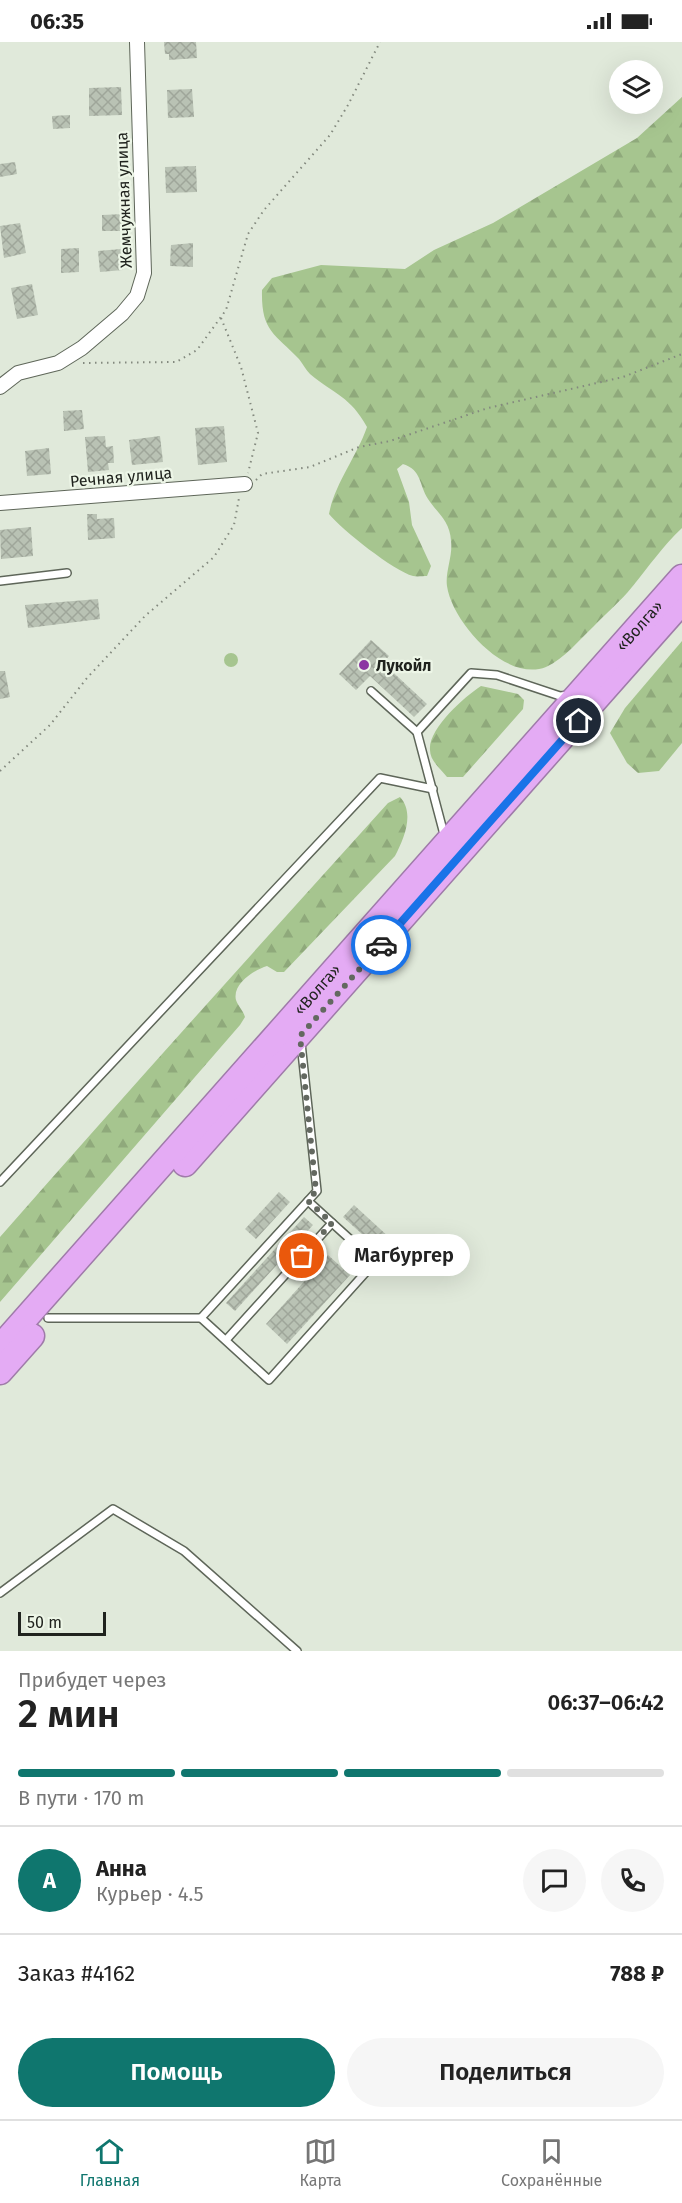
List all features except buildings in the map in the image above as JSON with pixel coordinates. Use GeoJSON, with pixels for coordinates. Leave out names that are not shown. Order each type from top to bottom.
{"type":"FeatureCollection","features":[{"type":"Feature","properties":{"kind":"highway","name":"«Волга»"},"geometry":{"type":"LineString","coordinates":[[0,1347],[682,577]]}},
{"type":"Feature","properties":{"kind":"highway","name":"«Волга»"},"geometry":{"type":"LineString","coordinates":[[0,1372],[682,602]]}},
{"type":"Feature","properties":{"kind":"street","name":"Жемчужная улица"},"geometry":{"type":"LineString","coordinates":[[0,387],[18,373],[58,363],[82,348],[122,314],[137,296],[144,273],[137,42]]}},
{"type":"Feature","properties":{"kind":"street","name":"Речная улица"},"geometry":{"type":"LineString","coordinates":[[0,503],[245,484]]}},
{"type":"Feature","properties":{"kind":"lane"},"geometry":{"type":"LineString","coordinates":[[0,581],[68,573]]}},
{"type":"Feature","properties":{"kind":"lane"},"geometry":{"type":"LineString","coordinates":[[417,732],[471,673],[497,675],[560,696],[578,695]]}},
{"type":"Feature","properties":{"kind":"lane"},"geometry":{"type":"LineString","coordinates":[[371,691],[417,732],[446,844]]}},
{"type":"Feature","properties":{"kind":"lane"},"geometry":{"type":"LineString","coordinates":[[0,1182],[380,778],[433,789]]}},
{"type":"Feature","properties":{"kind":"lane"},"geometry":{"type":"LineString","coordinates":[[201,1318],[316,1191],[300,1036]]}},
{"type":"Feature","properties":{"kind":"lane"},"geometry":{"type":"LineString","coordinates":[[48,1318],[201,1318],[269,1380],[375,1262],[308,1201]]}},
{"type":"Feature","properties":{"kind":"lane"},"geometry":{"type":"LineString","coordinates":[[226,1340],[332,1223]]}},
{"type":"Feature","properties":{"kind":"lane"},"geometry":{"type":"LineString","coordinates":[[0,1593],[113,1509],[184,1551],[297,1651]]}},
{"type":"Feature","properties":{"kind":"path"},"geometry":{"type":"LineString","coordinates":[[58,363],[176,362],[197,350],[226,310],[248,234],[264,210],[330,135],[380,42]]}},
{"type":"Feature","properties":{"kind":"path"},"geometry":{"type":"LineString","coordinates":[[0,771],[50,725],[87,678],[145,616],[214,557],[234,525],[240,493],[245,484],[258,433],[241,367],[221,318]]}},
{"type":"Feature","properties":{"kind":"path"},"geometry":{"type":"LineString","coordinates":[[245,484],[262,474],[310,467],[359,447],[390,441],[488,408],[623,377],[682,354]]}},
{"type":"Feature","properties":{"kind":"green space"},"geometry":{"type":"Polygon","coordinates":[[[682,97],[682,528],[623,597],[565,654],[546,667],[530,670],[514,666],[498,658],[483,646],[459,616],[447,586],[450,534],[443,518],[425,494],[414,470],[403,464],[397,469],[409,502],[412,525],[431,566],[427,576],[413,576],[404,573],[356,539],[329,514],[336,492],[367,427],[348,402],[310,374],[299,359],[276,337],[264,314],[262,290],[272,278],[321,265],[405,269],[434,250],[493,223],[637,138],[682,97]]]}},
{"type":"Feature","properties":{"kind":"green space"},"geometry":{"type":"Polygon","coordinates":[[[682,641],[682,743],[659,771],[638,773],[627,763],[610,733],[625,708],[682,641]]]}},
{"type":"Feature","properties":{"kind":"green space"},"geometry":{"type":"Polygon","coordinates":[[[231,653],[236,655],[238,660],[236,665],[231,667],[226,665],[224,660],[226,655],[231,653]]]}},
{"type":"Feature","properties":{"kind":"green space"},"geometry":{"type":"Polygon","coordinates":[[[481,686],[518,694],[524,700],[523,709],[463,777],[447,777],[432,758],[431,742],[448,714],[481,686]]]}},
{"type":"Feature","properties":{"kind":"green space"},"geometry":{"type":"Polygon","coordinates":[[[400,797],[407,811],[407,818],[402,842],[395,856],[284,972],[277,972],[267,966],[245,978],[237,988],[236,994],[236,1000],[245,1017],[240,1025],[0,1302],[0,1237],[388,803],[400,797]]]}},
{"type":"Feature","properties":{"kind":"way so far"},"geometry":{"type":"LineString","coordinates":[[302,1256],[332,1223],[308,1201],[316,1191],[300,1036],[381,945]]}},
{"type":"Feature","properties":{"kind":"place","name":"Лукойл"},"geometry":{"type":"Point","coordinates":[364,665]}},
{"type":"Feature","properties":{"kind":"place","name":"Магбургер"},"geometry":{"type":"Point","coordinates":[302,1256]}},
{"type":"Feature","properties":{"kind":"route"},"geometry":{"type":"LineString","coordinates":[[381,945],[579,721]]}}]}
